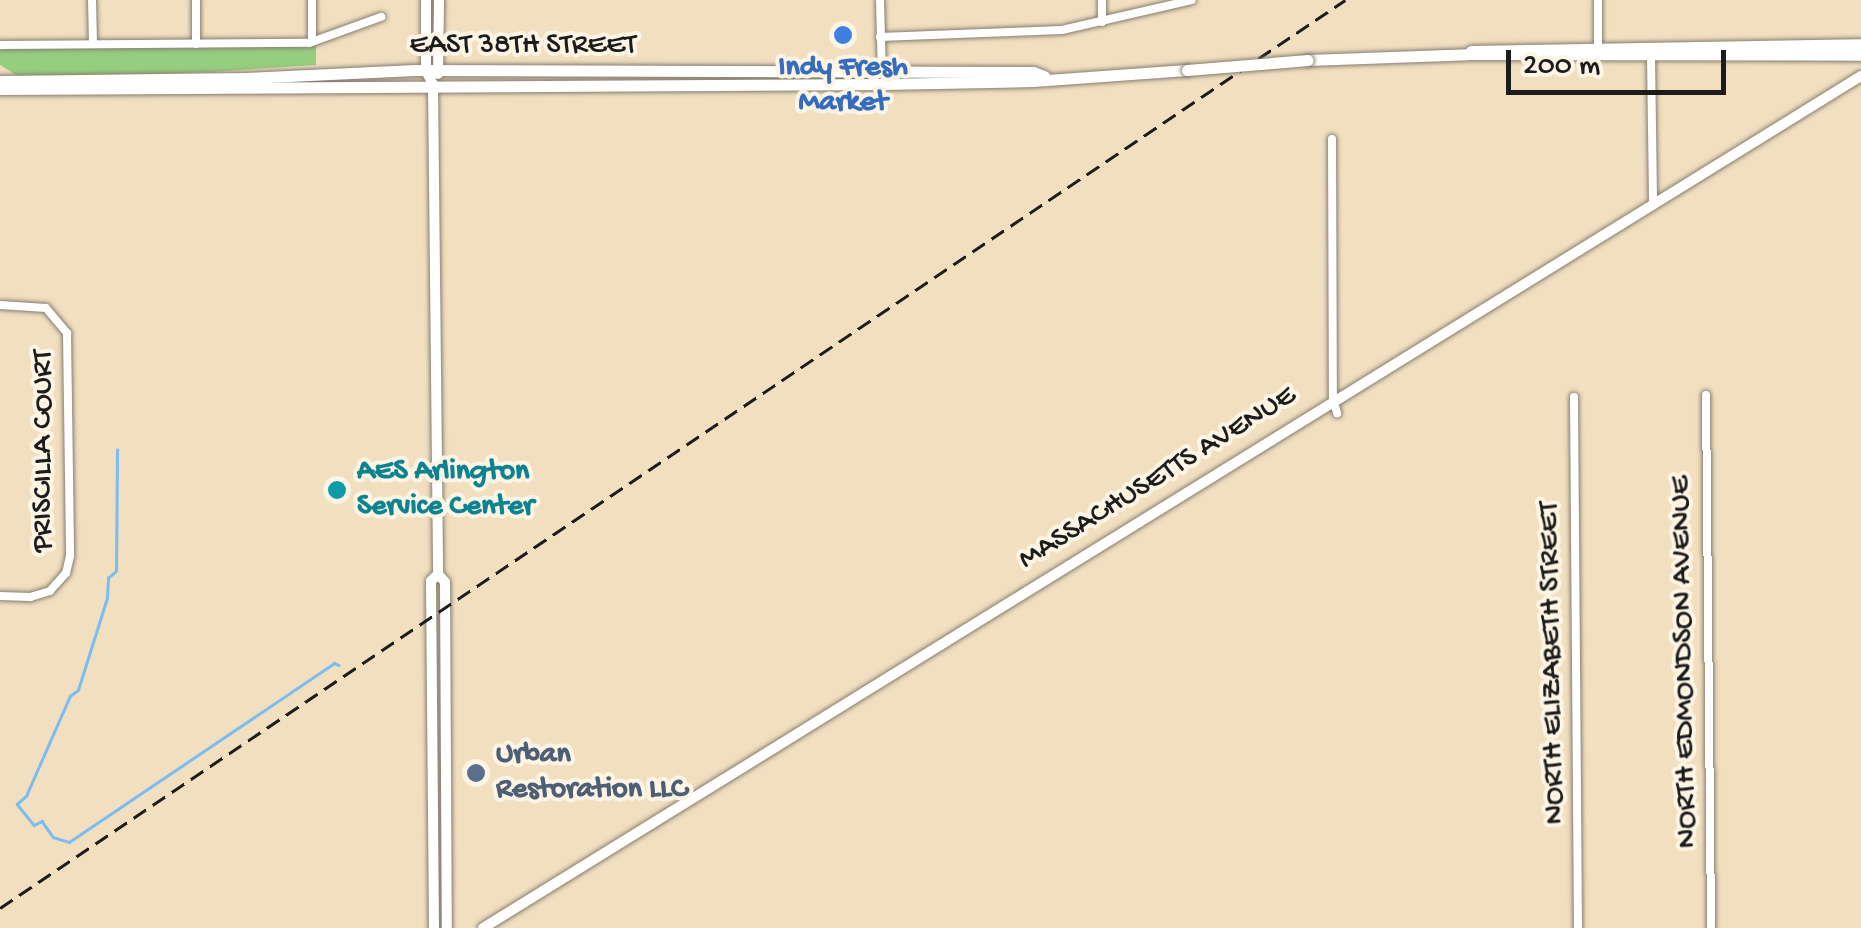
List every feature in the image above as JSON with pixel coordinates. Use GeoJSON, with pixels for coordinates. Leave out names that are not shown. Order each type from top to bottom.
{"type":"FeatureCollection","features":[{"type":"Feature","properties":{"kind":"main road"},"geometry":{"type":"LineString","coordinates":[[426,0],[426,71],[433,84],[438,574],[444,582],[447,928]]}},
{"type":"Feature","properties":{"kind":"main road"},"geometry":{"type":"LineString","coordinates":[[433,84],[440,71],[439,0]]}},
{"type":"Feature","properties":{"kind":"main road","name":"EAST 38TH STREET"},"geometry":{"type":"LineString","coordinates":[[1468,54],[1474,49],[1861,44]]}},
{"type":"Feature","properties":{"kind":"main road","name":"EAST 38TH STREET"},"geometry":{"type":"LineString","coordinates":[[0,81],[426,71],[1033,81],[1044,76],[1468,54],[1861,55]]}},
{"type":"Feature","properties":{"kind":"main road","name":"MASSACHUSETTS AVENUE"},"geometry":{"type":"LineString","coordinates":[[483,928],[1333,398],[1861,76]]}},
{"type":"Feature","properties":{"kind":"main road","name":"EAST 38TH STREET"},"geometry":{"type":"LineString","coordinates":[[0,89],[882,78]]}},
{"type":"Feature","properties":{"kind":"main road"},"geometry":{"type":"LineString","coordinates":[[434,928],[430,581],[438,574]]}},
{"type":"Feature","properties":{"kind":"street"},"geometry":{"type":"LineString","coordinates":[[92,0],[93,44]]}},
{"type":"Feature","properties":{"kind":"street"},"geometry":{"type":"LineString","coordinates":[[196,0],[196,44]]}},
{"type":"Feature","properties":{"kind":"street"},"geometry":{"type":"LineString","coordinates":[[312,0],[312,42]]}},
{"type":"Feature","properties":{"kind":"street"},"geometry":{"type":"LineString","coordinates":[[880,0],[882,78]]}},
{"type":"Feature","properties":{"kind":"street"},"geometry":{"type":"LineString","coordinates":[[1102,0],[1102,22]]}},
{"type":"Feature","properties":{"kind":"street"},"geometry":{"type":"LineString","coordinates":[[880,36],[1011,34],[1102,22],[1192,0]]}},
{"type":"Feature","properties":{"kind":"street"},"geometry":{"type":"LineString","coordinates":[[1598,0],[1598,48]]}},
{"type":"Feature","properties":{"kind":"street"},"geometry":{"type":"LineString","coordinates":[[0,44],[312,42],[381,17]]}},
{"type":"Feature","properties":{"kind":"street"},"geometry":{"type":"LineString","coordinates":[[1651,56],[1653,204]]}},
{"type":"Feature","properties":{"kind":"street"},"geometry":{"type":"LineString","coordinates":[[1332,139],[1336,413]]}},
{"type":"Feature","properties":{"kind":"street","name":"PRISCILLA COURT"},"geometry":{"type":"LineString","coordinates":[[0,304],[46,308],[59,319],[68,336],[70,559],[62,579],[46,592],[0,596]]}},
{"type":"Feature","properties":{"kind":"street","name":"NORTH EDMONDSON AVENUE"},"geometry":{"type":"LineString","coordinates":[[1706,396],[1711,928]]}},
{"type":"Feature","properties":{"kind":"street","name":"NORTH ELIZABETH STREET"},"geometry":{"type":"LineString","coordinates":[[1574,397],[1578,928]]}},
{"type":"Feature","properties":{"kind":"green space"},"geometry":{"type":"Polygon","coordinates":[[[316,45],[316,65],[210,72],[21,78],[0,65],[0,50],[316,45]]]}},
{"type":"Feature","properties":{"kind":"waterway"},"geometry":{"type":"LineString","coordinates":[[18,803],[26,796],[70,696],[78,690],[107,598],[108,578],[116,571],[117,450]]}},
{"type":"Feature","properties":{"kind":"waterway"},"geometry":{"type":"LineString","coordinates":[[17,804],[34,825],[42,821],[53,837],[69,842],[334,663],[339,665]]}},
{"type":"Feature","properties":{"kind":"railway"},"geometry":{"type":"LineString","coordinates":[[0,908],[1345,0]]}},
{"type":"Feature","properties":{"kind":"place","name":"Indy Fresh Market"},"geometry":{"type":"Point","coordinates":[843,35]}},
{"type":"Feature","properties":{"kind":"place","name":"AES Arlington Service Center"},"geometry":{"type":"Point","coordinates":[337,490]}},
{"type":"Feature","properties":{"kind":"place","name":"Urban Restoration LLC"},"geometry":{"type":"Point","coordinates":[476,773]}}]}
